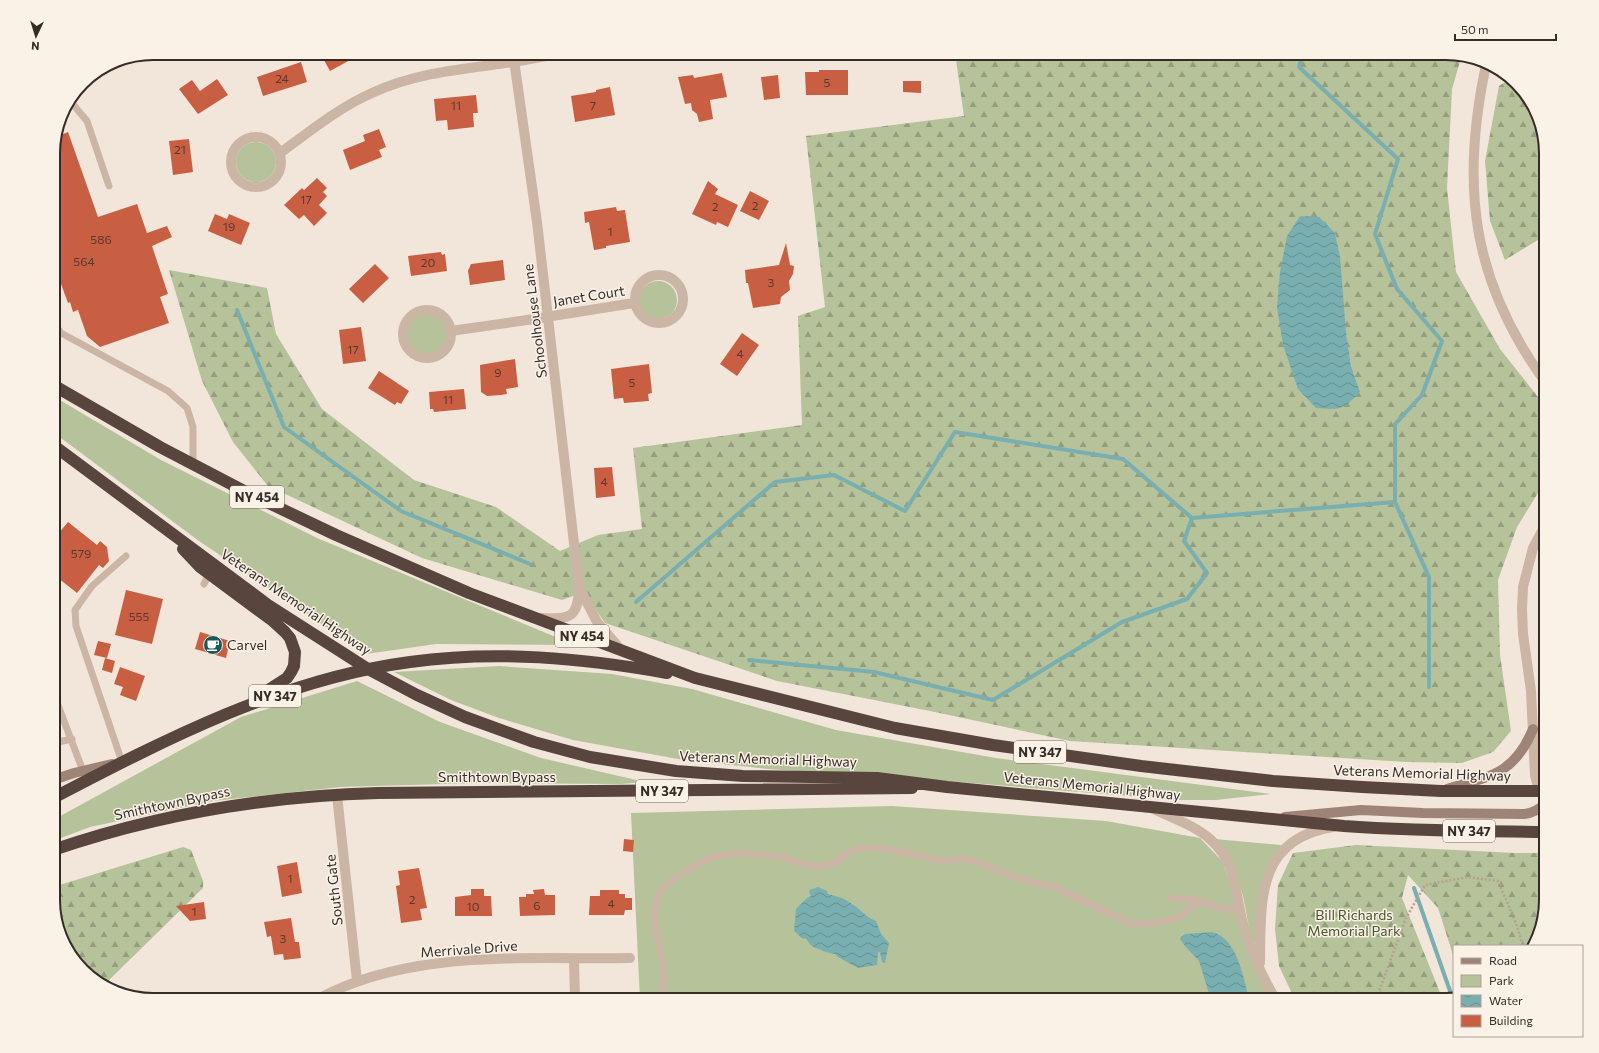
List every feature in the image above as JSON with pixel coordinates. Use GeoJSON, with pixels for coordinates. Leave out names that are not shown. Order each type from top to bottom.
{"type":"FeatureCollection","features":[{"type":"Feature","properties":{"kind":"highway","name":"Veterans Memorial Highway"},"geometry":{"type":"LineString","coordinates":[[60,389],[117,423],[193,464],[291,514],[373,552],[469,593],[695,678],[895,728],[1013,748],[1171,770],[1266,780],[1362,787],[1441,791],[1539,791]]}},
{"type":"Feature","properties":{"kind":"highway","name":"Veterans Memorial Highway"},"geometry":{"type":"LineString","coordinates":[[60,450],[286,617],[368,670],[417,695],[484,725],[534,742],[590,757],[640,766],[696,773],[750,776],[877,778],[947,787],[1344,826],[1451,831],[1539,832]]}},
{"type":"Feature","properties":{"kind":"highway"},"geometry":{"type":"LineString","coordinates":[[165,529],[200,567],[206,579],[286,632],[294,644],[294,666],[287,678],[235,711]]}},
{"type":"Feature","properties":{"kind":"highway","name":"NY 347"},"geometry":{"type":"LineString","coordinates":[[60,794],[185,731],[235,711],[304,686],[368,670],[411,662],[434,659],[512,656],[554,658],[597,662],[695,678]]}},
{"type":"Feature","properties":{"kind":"highway","name":"Smithtown Bypass"},"geometry":{"type":"LineString","coordinates":[[60,848],[125,828],[186,814],[254,802],[337,795],[947,787]]}},
{"type":"Feature","properties":{"kind":"street"},"geometry":{"type":"LineString","coordinates":[[280,153],[338,112],[378,90],[406,80],[451,69],[498,60]]}},
{"type":"Feature","properties":{"kind":"street","name":"Schoolhouse Lane"},"geometry":{"type":"LineString","coordinates":[[514,60],[537,222],[579,587],[577,608],[570,615],[553,618],[533,617]]}},
{"type":"Feature","properties":{"kind":"street"},"geometry":{"type":"LineString","coordinates":[[1485,69],[1475,124],[1473,153],[1473,189],[1478,235],[1488,274],[1506,320],[1539,373]]}},
{"type":"Feature","properties":{"kind":"street"},"geometry":{"type":"LineString","coordinates":[[261,137],[269,140],[276,146],[280,153],[280,169],[271,183],[255,187],[247,186],[234,175],[231,167],[232,155],[238,144],[245,139],[261,137]]}},
{"type":"Feature","properties":{"kind":"street","name":"Janet Court"},"geometry":{"type":"LineString","coordinates":[[658,275],[666,276],[679,286],[683,301],[681,309],[677,315],[671,320],[663,323],[648,321],[642,317],[634,303],[638,287],[643,281],[658,275]]}},
{"type":"Feature","properties":{"kind":"street","name":"Janet Court"},"geometry":{"type":"LineString","coordinates":[[451,330],[548,317],[634,303]]}},
{"type":"Feature","properties":{"kind":"street"},"geometry":{"type":"LineString","coordinates":[[420,310],[436,312],[443,316],[448,322],[451,330],[451,338],[448,346],[437,356],[429,358],[421,358],[414,355],[404,344],[402,336],[406,320],[412,314],[420,310]]}},
{"type":"Feature","properties":{"kind":"street"},"geometry":{"type":"LineString","coordinates":[[1539,537],[1533,548],[1523,586],[1523,634],[1531,691],[1535,775],[1539,784]]}},
{"type":"Feature","properties":{"kind":"street","name":"Schoolhouse Lane"},"geometry":{"type":"LineString","coordinates":[[579,587],[596,622],[622,651]]}},
{"type":"Feature","properties":{"kind":"street"},"geometry":{"type":"LineString","coordinates":[[1441,791],[1492,776],[1505,768],[1522,751],[1533,729]]}},
{"type":"Feature","properties":{"kind":"street"},"geometry":{"type":"LineString","coordinates":[[60,778],[122,762]]}},
{"type":"Feature","properties":{"kind":"street","name":"South Gate"},"geometry":{"type":"LineString","coordinates":[[337,795],[357,981]]}},
{"type":"Feature","properties":{"kind":"street"},"geometry":{"type":"LineString","coordinates":[[1150,807],[1202,833],[1216,845],[1223,854],[1233,875],[1245,929],[1271,993]]}},
{"type":"Feature","properties":{"kind":"street"},"geometry":{"type":"LineString","coordinates":[[1267,818],[1362,810],[1430,813],[1524,814],[1539,809]]}},
{"type":"Feature","properties":{"kind":"street"},"geometry":{"type":"LineString","coordinates":[[1260,967],[1263,895],[1268,876],[1273,867],[1284,849],[1298,838],[1316,830],[1344,826]]}},
{"type":"Feature","properties":{"kind":"street","name":"Merrivale Drive"},"geometry":{"type":"LineString","coordinates":[[331,993],[357,981],[405,968],[434,963],[473,960],[630,958]]}},
{"type":"Feature","properties":{"kind":"street"},"geometry":{"type":"LineString","coordinates":[[574,959],[575,993]]}},
{"type":"Feature","properties":{"kind":"lane"},"geometry":{"type":"LineString","coordinates":[[74,105],[87,121],[109,186]]}},
{"type":"Feature","properties":{"kind":"lane"},"geometry":{"type":"LineString","coordinates":[[60,332],[168,391],[187,408],[193,427],[193,464]]}},
{"type":"Feature","properties":{"kind":"lane"},"geometry":{"type":"LineString","coordinates":[[122,762],[76,626],[75,610],[92,586],[126,556]]}},
{"type":"Feature","properties":{"kind":"lane"},"geometry":{"type":"LineString","coordinates":[[60,709],[83,771]]}},
{"type":"Feature","properties":{"kind":"lane"},"geometry":{"type":"LineString","coordinates":[[60,742],[72,739]]}},
{"type":"Feature","properties":{"kind":"lane"},"geometry":{"type":"LineString","coordinates":[[661,993],[664,984],[663,968],[654,914],[658,894],[673,880],[693,867],[713,857],[737,853],[768,855],[819,867],[834,864],[849,852],[862,848],[884,848],[944,860],[965,858],[984,864],[1014,877],[1057,888],[1132,924],[1156,923],[1178,918],[1200,902]]}},
{"type":"Feature","properties":{"kind":"lane"},"geometry":{"type":"LineString","coordinates":[[1170,898],[1188,899],[1229,910],[1240,908]]}},
{"type":"Feature","properties":{"kind":"path"},"geometry":{"type":"LineString","coordinates":[[1378,993],[1406,918],[1426,885],[1468,877],[1498,881],[1516,923],[1523,945]]}},
{"type":"Feature","properties":{"kind":"green space"},"geometry":{"type":"Polygon","coordinates":[[[956,60],[1452,60],[1460,61],[1452,89],[1447,188],[1456,272],[1500,349],[1539,398],[1539,491],[1517,527],[1498,580],[1500,655],[1511,731],[1493,752],[1462,763],[1406,762],[1070,741],[930,711],[777,681],[605,623],[584,592],[562,600],[422,558],[268,486],[233,442],[202,381],[169,270],[267,288],[276,334],[322,409],[414,480],[496,507],[560,551],[598,535],[642,529],[633,448],[802,425],[798,316],[825,307],[806,136],[964,116],[956,60]],[[1300,216],[1352,367],[1348,349],[1340,266],[1335,233],[1300,216]]]}},
{"type":"Feature","properties":{"kind":"green space"},"geometry":{"type":"Polygon","coordinates":[[[1506,82],[1523,101],[1536,129],[1539,153],[1539,239],[1505,260],[1490,221],[1485,161],[1499,86],[1506,82]]]}},
{"type":"Feature","properties":{"kind":"green space"},"geometry":{"type":"Polygon","coordinates":[[[260,142],[267,145],[273,151],[276,162],[275,170],[267,179],[260,182],[252,182],[245,179],[237,170],[236,158],[239,151],[248,143],[260,142]]]}},
{"type":"Feature","properties":{"kind":"green space"},"geometry":{"type":"Polygon","coordinates":[[[654,281],[662,281],[674,290],[677,300],[674,310],[668,316],[662,319],[654,319],[642,310],[639,304],[639,296],[648,284],[654,281]]]}},
{"type":"Feature","properties":{"kind":"green space"},"geometry":{"type":"Polygon","coordinates":[[[431,314],[438,317],[444,323],[447,334],[446,342],[438,351],[431,354],[423,354],[416,351],[408,342],[407,330],[410,323],[419,315],[431,314]]]}},
{"type":"Feature","properties":{"kind":"green space"},"geometry":{"type":"Polygon","coordinates":[[[60,400],[161,460],[317,538],[575,645],[436,644],[366,654],[199,541],[60,437],[60,400]]]}},
{"type":"Feature","properties":{"kind":"green space"},"geometry":{"type":"Polygon","coordinates":[[[499,666],[612,674],[692,689],[836,730],[996,758],[1271,794],[1216,800],[1177,800],[972,783],[768,769],[678,759],[573,740],[499,718],[451,700],[394,672],[499,666]]]}},
{"type":"Feature","properties":{"kind":"green space"},"geometry":{"type":"Polygon","coordinates":[[[357,681],[440,722],[541,758],[645,782],[621,784],[480,783],[340,787],[213,801],[90,827],[60,838],[60,816],[241,717],[357,681]]]}},
{"type":"Feature","properties":{"kind":"green space"},"geometry":{"type":"Polygon","coordinates":[[[892,806],[1106,821],[1200,838],[1222,861],[1273,993],[640,993],[631,813],[892,806]]]}},
{"type":"Feature","properties":{"kind":"green space"},"geometry":{"type":"Polygon","coordinates":[[[1215,839],[1281,845],[1270,865],[1256,945],[1251,938],[1243,896],[1232,863],[1215,839]]]}},
{"type":"Feature","properties":{"kind":"green space","name":"Bill Richards Memorial Park"},"geometry":{"type":"Polygon","coordinates":[[[1356,845],[1539,853],[1539,900],[1536,924],[1527,945],[1453,945],[1453,955],[1438,908],[1408,875],[1402,898],[1440,993],[1292,993],[1279,966],[1275,929],[1278,885],[1293,853],[1356,845]]]}},
{"type":"Feature","properties":{"kind":"green space"},"geometry":{"type":"Polygon","coordinates":[[[183,847],[191,850],[203,881],[203,888],[108,981],[87,966],[72,946],[63,924],[60,906],[60,885],[183,847]]]}},
{"type":"Feature","properties":{"kind":"water"},"geometry":{"type":"Polygon","coordinates":[[[1300,216],[1319,217],[1335,233],[1340,257],[1346,332],[1351,366],[1360,392],[1345,406],[1336,409],[1316,408],[1298,389],[1283,345],[1277,307],[1280,272],[1287,236],[1300,216]]]}},
{"type":"Feature","properties":{"kind":"water"},"geometry":{"type":"Polygon","coordinates":[[[818,887],[827,891],[828,894],[846,900],[876,921],[881,934],[889,943],[885,963],[882,962],[880,952],[878,953],[877,965],[858,968],[835,954],[812,946],[805,938],[803,939],[794,931],[796,909],[811,896],[809,892],[810,890],[818,887]]]}},
{"type":"Feature","properties":{"kind":"water"},"geometry":{"type":"Polygon","coordinates":[[[1212,932],[1221,936],[1228,942],[1242,970],[1248,993],[1209,993],[1199,961],[1180,939],[1186,934],[1212,932]]]}},
{"type":"Feature","properties":{"kind":"building"},"geometry":{"type":"Polygon","coordinates":[[[324,60],[350,60],[330,71],[324,60]]]}},
{"type":"Feature","properties":{"kind":"building"},"geometry":{"type":"Polygon","coordinates":[[[301,62],[307,82],[263,96],[257,77],[301,62]]]}},
{"type":"Feature","properties":{"kind":"building"},"geometry":{"type":"Polygon","coordinates":[[[819,70],[848,70],[848,95],[806,95],[805,72],[819,72],[819,70]]]}},
{"type":"Feature","properties":{"kind":"building"},"geometry":{"type":"Polygon","coordinates":[[[722,73],[727,97],[710,100],[713,119],[699,122],[697,114],[692,110],[691,103],[685,104],[678,77],[693,75],[694,78],[722,73]]]}},
{"type":"Feature","properties":{"kind":"building"},"geometry":{"type":"Polygon","coordinates":[[[778,75],[780,98],[764,100],[761,77],[778,75]]]}},
{"type":"Feature","properties":{"kind":"building"},"geometry":{"type":"Polygon","coordinates":[[[217,79],[228,95],[198,114],[179,89],[192,80],[200,91],[217,79]]]}},
{"type":"Feature","properties":{"kind":"building"},"geometry":{"type":"Polygon","coordinates":[[[903,81],[921,81],[921,93],[903,92],[903,81]]]}},
{"type":"Feature","properties":{"kind":"building"},"geometry":{"type":"Polygon","coordinates":[[[610,87],[615,115],[575,122],[571,96],[596,92],[596,90],[610,87]]]}},
{"type":"Feature","properties":{"kind":"building"},"geometry":{"type":"Polygon","coordinates":[[[476,95],[478,113],[473,113],[474,127],[448,130],[447,120],[436,121],[434,99],[476,95]]]}},
{"type":"Feature","properties":{"kind":"building"},"geometry":{"type":"Polygon","coordinates":[[[379,129],[386,147],[379,150],[382,157],[350,170],[343,150],[365,141],[363,135],[379,129]]]}},
{"type":"Feature","properties":{"kind":"building"},"geometry":{"type":"Polygon","coordinates":[[[68,132],[98,217],[137,204],[147,233],[167,226],[172,237],[152,246],[168,294],[160,297],[169,323],[100,347],[87,336],[78,310],[73,312],[60,281],[60,147],[62,134],[68,132]]]}},
{"type":"Feature","properties":{"kind":"building"},"geometry":{"type":"Polygon","coordinates":[[[189,139],[193,172],[173,175],[169,141],[189,139]]]}},
{"type":"Feature","properties":{"kind":"building"},"geometry":{"type":"Polygon","coordinates":[[[317,178],[327,188],[323,192],[327,196],[319,205],[327,213],[314,226],[304,215],[299,219],[284,205],[302,188],[304,190],[317,178]]]}},
{"type":"Feature","properties":{"kind":"building"},"geometry":{"type":"Polygon","coordinates":[[[708,181],[718,189],[715,194],[738,205],[728,227],[717,222],[716,225],[692,214],[708,181]]]}},
{"type":"Feature","properties":{"kind":"building"},"geometry":{"type":"Polygon","coordinates":[[[750,191],[769,201],[759,220],[740,211],[750,191]]]}},
{"type":"Feature","properties":{"kind":"building"},"geometry":{"type":"Polygon","coordinates":[[[616,207],[617,211],[625,210],[630,242],[606,246],[606,248],[594,250],[589,222],[585,223],[584,212],[616,207]]]}},
{"type":"Feature","properties":{"kind":"building"},"geometry":{"type":"Polygon","coordinates":[[[215,214],[227,219],[229,214],[250,223],[241,245],[208,231],[215,214]]]}},
{"type":"Feature","properties":{"kind":"building"},"geometry":{"type":"Polygon","coordinates":[[[786,243],[790,265],[794,266],[793,274],[789,281],[790,290],[781,297],[780,304],[753,308],[748,283],[746,283],[745,270],[779,265],[786,243]]]}},
{"type":"Feature","properties":{"kind":"building"},"geometry":{"type":"Polygon","coordinates":[[[441,252],[442,255],[445,254],[447,271],[411,276],[408,256],[441,252]]]}},
{"type":"Feature","properties":{"kind":"building"},"geometry":{"type":"Polygon","coordinates":[[[503,260],[505,280],[470,285],[468,271],[471,264],[503,260]]]}},
{"type":"Feature","properties":{"kind":"building"},"geometry":{"type":"Polygon","coordinates":[[[375,264],[389,278],[363,303],[349,289],[375,264]]]}},
{"type":"Feature","properties":{"kind":"building"},"geometry":{"type":"Polygon","coordinates":[[[361,327],[366,361],[343,364],[339,330],[361,327]]]}},
{"type":"Feature","properties":{"kind":"building"},"geometry":{"type":"Polygon","coordinates":[[[742,333],[759,345],[737,376],[720,364],[742,333]]]}},
{"type":"Feature","properties":{"kind":"building"},"geometry":{"type":"Polygon","coordinates":[[[515,359],[518,387],[506,389],[507,394],[501,395],[487,396],[481,392],[480,365],[515,359]]]}},
{"type":"Feature","properties":{"kind":"building"},"geometry":{"type":"Polygon","coordinates":[[[649,364],[652,393],[648,394],[649,401],[624,403],[623,398],[614,399],[611,369],[649,364]]]}},
{"type":"Feature","properties":{"kind":"building"},"geometry":{"type":"Polygon","coordinates":[[[379,371],[409,391],[401,404],[397,402],[395,405],[368,388],[379,371]]]}},
{"type":"Feature","properties":{"kind":"building"},"geometry":{"type":"Polygon","coordinates":[[[464,389],[466,409],[434,412],[433,409],[430,409],[429,392],[464,389]]]}},
{"type":"Feature","properties":{"kind":"building"},"geometry":{"type":"Polygon","coordinates":[[[612,467],[615,496],[596,498],[594,468],[612,467]]]}},
{"type":"Feature","properties":{"kind":"building"},"geometry":{"type":"Polygon","coordinates":[[[68,522],[97,545],[100,541],[107,547],[109,561],[103,568],[99,565],[77,593],[60,580],[60,532],[68,522]]]}},
{"type":"Feature","properties":{"kind":"building"},"geometry":{"type":"Polygon","coordinates":[[[126,590],[163,599],[152,644],[115,635],[126,590]]]}},
{"type":"Feature","properties":{"kind":"building","name":"Carvel"},"geometry":{"type":"Polygon","coordinates":[[[200,632],[230,641],[226,658],[195,649],[200,632]]]}},
{"type":"Feature","properties":{"kind":"building"},"geometry":{"type":"Polygon","coordinates":[[[98,641],[111,644],[107,658],[94,655],[98,641]]]}},
{"type":"Feature","properties":{"kind":"building"},"geometry":{"type":"Polygon","coordinates":[[[105,658],[115,661],[112,673],[102,670],[105,658]]]}},
{"type":"Feature","properties":{"kind":"building"},"geometry":{"type":"Polygon","coordinates":[[[120,667],[145,676],[136,701],[120,695],[123,687],[114,684],[120,667]]]}},
{"type":"Feature","properties":{"kind":"building"},"geometry":{"type":"Polygon","coordinates":[[[624,839],[634,840],[633,852],[623,851],[624,839]]]}},
{"type":"Feature","properties":{"kind":"building"},"geometry":{"type":"Polygon","coordinates":[[[297,862],[302,893],[282,897],[277,866],[297,862]]]}},
{"type":"Feature","properties":{"kind":"building"},"geometry":{"type":"Polygon","coordinates":[[[419,868],[427,908],[420,909],[422,920],[401,923],[396,886],[400,885],[398,871],[419,868]]]}},
{"type":"Feature","properties":{"kind":"building"},"geometry":{"type":"Polygon","coordinates":[[[471,889],[484,889],[484,896],[491,896],[492,916],[455,916],[455,897],[471,895],[471,889]]]}},
{"type":"Feature","properties":{"kind":"building"},"geometry":{"type":"Polygon","coordinates":[[[544,889],[545,895],[555,895],[555,915],[520,916],[519,897],[526,897],[526,894],[534,894],[533,890],[544,889]]]}},
{"type":"Feature","properties":{"kind":"building"},"geometry":{"type":"Polygon","coordinates":[[[600,890],[619,890],[619,894],[625,894],[625,898],[632,898],[632,910],[625,910],[624,915],[589,915],[590,896],[600,896],[600,890]]]}},
{"type":"Feature","properties":{"kind":"building"},"geometry":{"type":"Polygon","coordinates":[[[204,902],[206,919],[190,921],[176,906],[204,902]]]}},
{"type":"Feature","properties":{"kind":"building"},"geometry":{"type":"Polygon","coordinates":[[[291,918],[295,942],[299,942],[301,958],[284,960],[283,954],[274,955],[271,936],[267,937],[264,922],[291,918]]]}},
{"type":"Feature","properties":{"kind":"waterway"},"geometry":{"type":"LineString","coordinates":[[1301,60],[1299,67],[1398,159],[1375,234],[1397,289],[1442,341],[1422,395],[1395,424],[1395,502],[1429,577],[1429,687]]}},
{"type":"Feature","properties":{"kind":"waterway"},"geometry":{"type":"LineString","coordinates":[[237,310],[284,427],[401,511],[530,564]]}},
{"type":"Feature","properties":{"kind":"waterway"},"geometry":{"type":"LineString","coordinates":[[636,602],[775,482],[834,475],[905,511],[955,432],[1123,459],[1192,518],[1395,502]]}},
{"type":"Feature","properties":{"kind":"waterway"},"geometry":{"type":"LineString","coordinates":[[749,660],[874,672],[993,700],[1122,622],[1187,599],[1207,573],[1184,541],[1192,518]]}},
{"type":"Feature","properties":{"kind":"waterway"},"geometry":{"type":"LineString","coordinates":[[1414,888],[1451,993]]}},
{"type":"Feature","properties":{"kind":"place","name":"Carvel"},"geometry":{"type":"Point","coordinates":[213,645]}}]}
